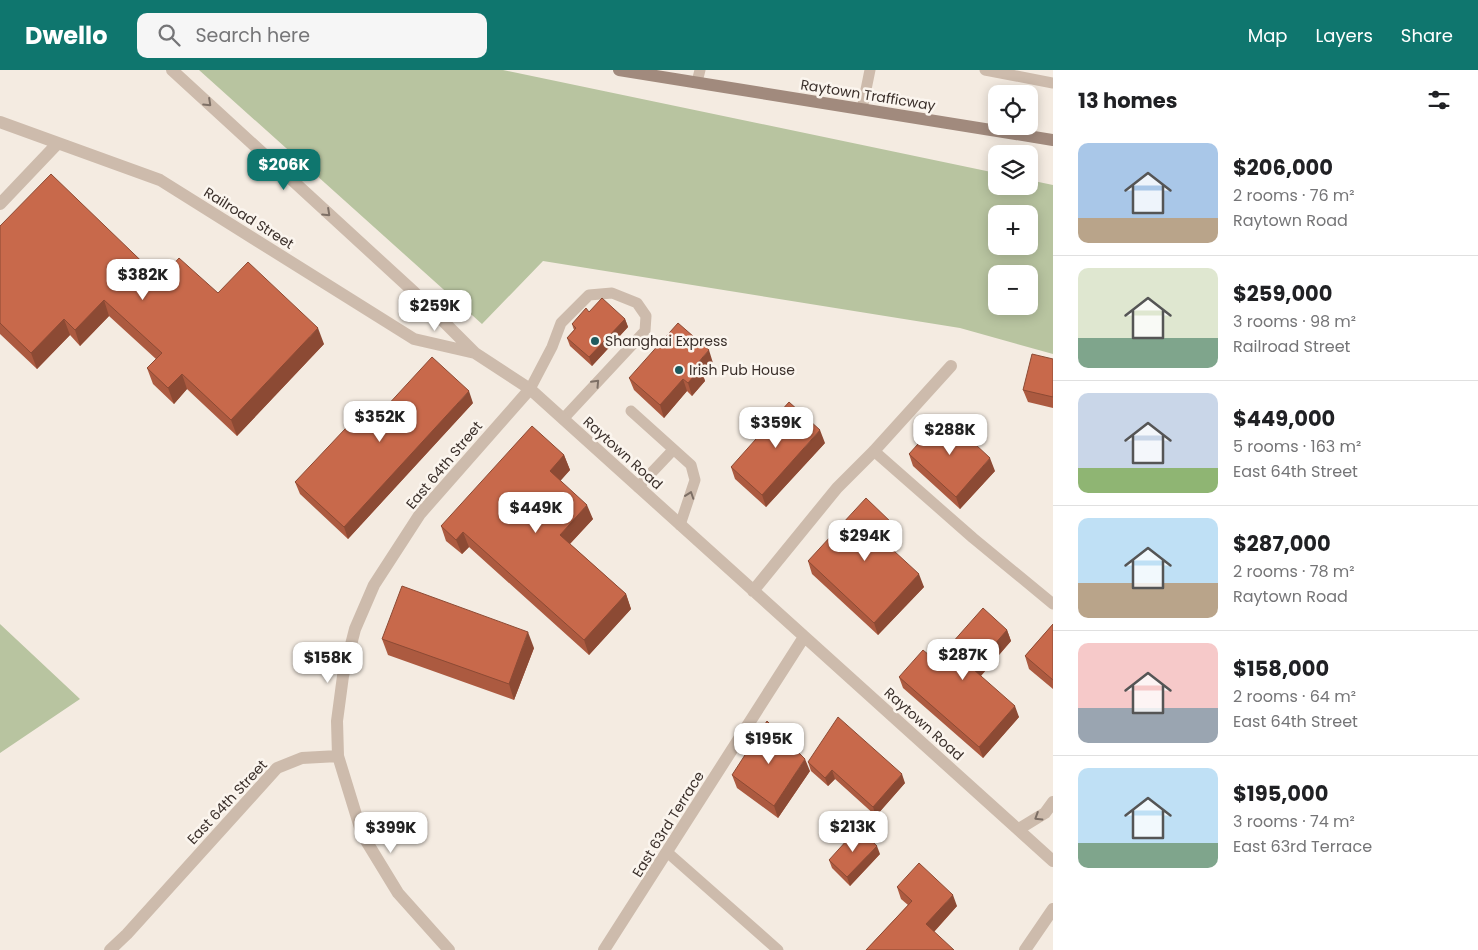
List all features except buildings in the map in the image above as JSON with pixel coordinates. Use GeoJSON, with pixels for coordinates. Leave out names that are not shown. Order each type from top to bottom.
{"type":"FeatureCollection","features":[{"type":"Feature","properties":{"kind":"main road","name":"Raytown Trafficway"},"geometry":{"type":"LineString","coordinates":[[619,70],[698,76],[862,109],[1053,140]]}},
{"type":"Feature","properties":{"kind":"street","name":"Raytown Road"},"geometry":{"type":"LineString","coordinates":[[172,70],[414,292],[475,353],[530,389],[1053,861]]}},
{"type":"Feature","properties":{"kind":"street","name":"Railroad Street"},"geometry":{"type":"LineString","coordinates":[[0,122],[160,180],[414,339],[475,353]]}},
{"type":"Feature","properties":{"kind":"street"},"geometry":{"type":"LineString","coordinates":[[0,204],[58,143]]}},
{"type":"Feature","properties":{"kind":"street"},"geometry":{"type":"LineString","coordinates":[[753,591],[837,488],[874,451],[951,366]]}},
{"type":"Feature","properties":{"kind":"street","name":"East 64th Street"},"geometry":{"type":"LineString","coordinates":[[110,950],[127,934],[277,768],[302,758],[338,756],[337,721],[343,676],[355,629],[374,585],[420,514],[530,389]]}},
{"type":"Feature","properties":{"kind":"street","name":"East 63rd Terrace"},"geometry":{"type":"LineString","coordinates":[[604,950],[804,637]]}},
{"type":"Feature","properties":{"kind":"street"},"geometry":{"type":"LineString","coordinates":[[338,756],[362,834],[398,893],[449,950]]}},
{"type":"Feature","properties":{"kind":"street"},"geometry":{"type":"LineString","coordinates":[[1019,829],[1045,813],[1053,802]]}},
{"type":"Feature","properties":{"kind":"street"},"geometry":{"type":"LineString","coordinates":[[1025,950],[1053,910]]}},
{"type":"Feature","properties":{"kind":"lane"},"geometry":{"type":"LineString","coordinates":[[862,109],[870,70]]}},
{"type":"Feature","properties":{"kind":"lane"},"geometry":{"type":"LineString","coordinates":[[985,70],[1053,83]]}},
{"type":"Feature","properties":{"kind":"lane"},"geometry":{"type":"LineString","coordinates":[[530,389],[552,347],[561,323],[589,295],[612,293],[637,303],[646,316],[645,331],[562,419]]}},
{"type":"Feature","properties":{"kind":"lane"},"geometry":{"type":"LineString","coordinates":[[631,411],[691,465],[695,480],[680,525]]}},
{"type":"Feature","properties":{"kind":"lane"},"geometry":{"type":"LineString","coordinates":[[638,487],[673,450]]}},
{"type":"Feature","properties":{"kind":"lane"},"geometry":{"type":"LineString","coordinates":[[874,451],[973,538],[1053,604]]}},
{"type":"Feature","properties":{"kind":"lane"},"geometry":{"type":"LineString","coordinates":[[667,852],[778,950]]}},
{"type":"Feature","properties":{"kind":"green space"},"geometry":{"type":"Polygon","coordinates":[[[199,70],[503,70],[988,171],[988,195],[1038,195],[1038,182],[1053,185],[1053,354],[960,328],[543,261],[482,324],[199,70]]]}},
{"type":"Feature","properties":{"kind":"green space"},"geometry":{"type":"Polygon","coordinates":[[[0,624],[80,699],[0,753],[0,624]]]}},
{"type":"Feature","properties":{"kind":"place","name":"Shanghai Express"},"geometry":{"type":"Point","coordinates":[595,341]}},
{"type":"Feature","properties":{"kind":"place","name":"Irish Pub House"},"geometry":{"type":"Point","coordinates":[679,370]}}]}
